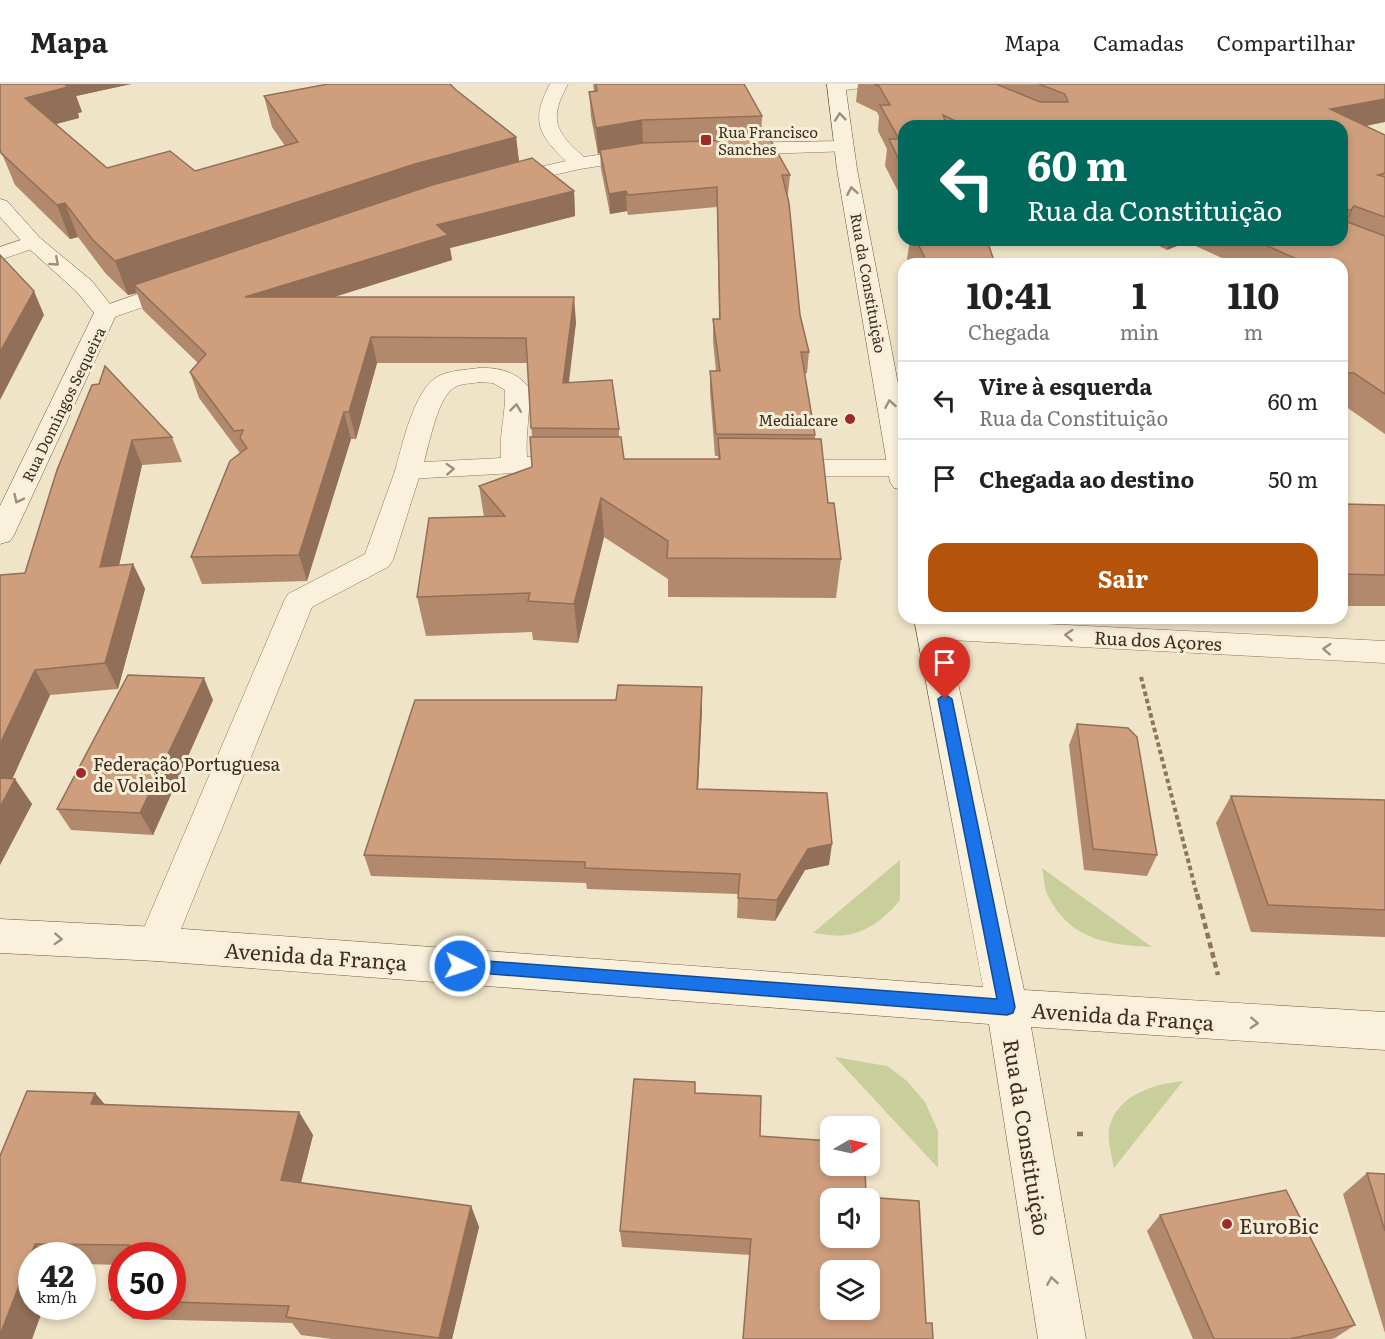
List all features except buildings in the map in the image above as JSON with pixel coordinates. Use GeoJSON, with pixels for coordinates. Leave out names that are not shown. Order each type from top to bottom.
{"type":"FeatureCollection","features":[{"type":"Feature","properties":{"kind":"main road"},"geometry":{"type":"LineString","coordinates":[[559,84],[547,110],[549,127],[561,147],[580,163]]}},
{"type":"Feature","properties":{"kind":"main road","name":"Rua da Constituição"},"geometry":{"type":"LineString","coordinates":[[843,85],[844,147],[898,447]]}},
{"type":"Feature","properties":{"kind":"main road"},"geometry":{"type":"LineString","coordinates":[[714,150],[844,147]]}},
{"type":"Feature","properties":{"kind":"main road"},"geometry":{"type":"LineString","coordinates":[[478,187],[580,163],[663,153]]}},
{"type":"Feature","properties":{"kind":"main road","name":"Rua Domingos Sequeira"},"geometry":{"type":"LineString","coordinates":[[0,205],[33,242],[84,286],[106,313],[100,330],[0,535]]}},
{"type":"Feature","properties":{"kind":"main road"},"geometry":{"type":"LineString","coordinates":[[0,254],[33,242]]}},
{"type":"Feature","properties":{"kind":"main road"},"geometry":{"type":"LineString","coordinates":[[106,313],[202,279]]}},
{"type":"Feature","properties":{"kind":"main road"},"geometry":{"type":"LineString","coordinates":[[156,944],[299,601],[378,560],[433,395],[443,383],[460,377],[484,375],[509,379],[517,388],[518,404],[512,436],[515,465]]}},
{"type":"Feature","properties":{"kind":"main road"},"geometry":{"type":"LineString","coordinates":[[408,471],[515,465],[597,466]]}},
{"type":"Feature","properties":{"kind":"main road"},"geometry":{"type":"LineString","coordinates":[[760,467],[898,475]]}},
{"type":"Feature","properties":{"kind":"main road","name":"Rua da Constituição"},"geometry":{"type":"LineString","coordinates":[[930,624],[1007,1007],[1062,1339]]}},
{"type":"Feature","properties":{"kind":"main road","name":"Rua dos Açores"},"geometry":{"type":"LineString","coordinates":[[943,624],[1131,639],[1385,652]]}},
{"type":"Feature","properties":{"kind":"main road","name":"Avenida da França"},"geometry":{"type":"LineString","coordinates":[[0,936],[156,944],[1007,1007],[1385,1031]]}},
{"type":"Feature","properties":{"kind":"path"},"geometry":{"type":"LineString","coordinates":[[1131,639],[1230,1022]]}},
{"type":"Feature","properties":{"kind":"green space"},"geometry":{"type":"Polygon","coordinates":[[[900,860],[900,900],[889,912],[862,931],[838,936],[813,933],[900,860]]]}},
{"type":"Feature","properties":{"kind":"green space"},"geometry":{"type":"Polygon","coordinates":[[[1042,868],[1152,947],[1106,942],[1079,931],[1057,911],[1048,896],[1042,868]]]}},
{"type":"Feature","properties":{"kind":"green space"},"geometry":{"type":"Polygon","coordinates":[[[835,1057],[887,1066],[907,1081],[925,1102],[938,1131],[938,1168],[835,1057]]]}},
{"type":"Feature","properties":{"kind":"green space"},"geometry":{"type":"Polygon","coordinates":[[[1183,1081],[1114,1168],[1109,1130],[1121,1105],[1139,1092],[1183,1081]]]}},
{"type":"Feature","properties":{"kind":"place","name":"Rua Francisco Sanches"},"geometry":{"type":"Point","coordinates":[706,140]}},
{"type":"Feature","properties":{"kind":"place","name":"Medialcare"},"geometry":{"type":"Point","coordinates":[850,419]}},
{"type":"Feature","properties":{"kind":"place","name":"Federação Portuguesa de Voleibol"},"geometry":{"type":"Point","coordinates":[81,773]}},
{"type":"Feature","properties":{"kind":"place","name":"EuroBic"},"geometry":{"type":"Point","coordinates":[1227,1224]}},
{"type":"Feature","properties":{"kind":"route"},"geometry":{"type":"LineString","coordinates":[[460,966],[1007,1007],[945,699]]}}]}
